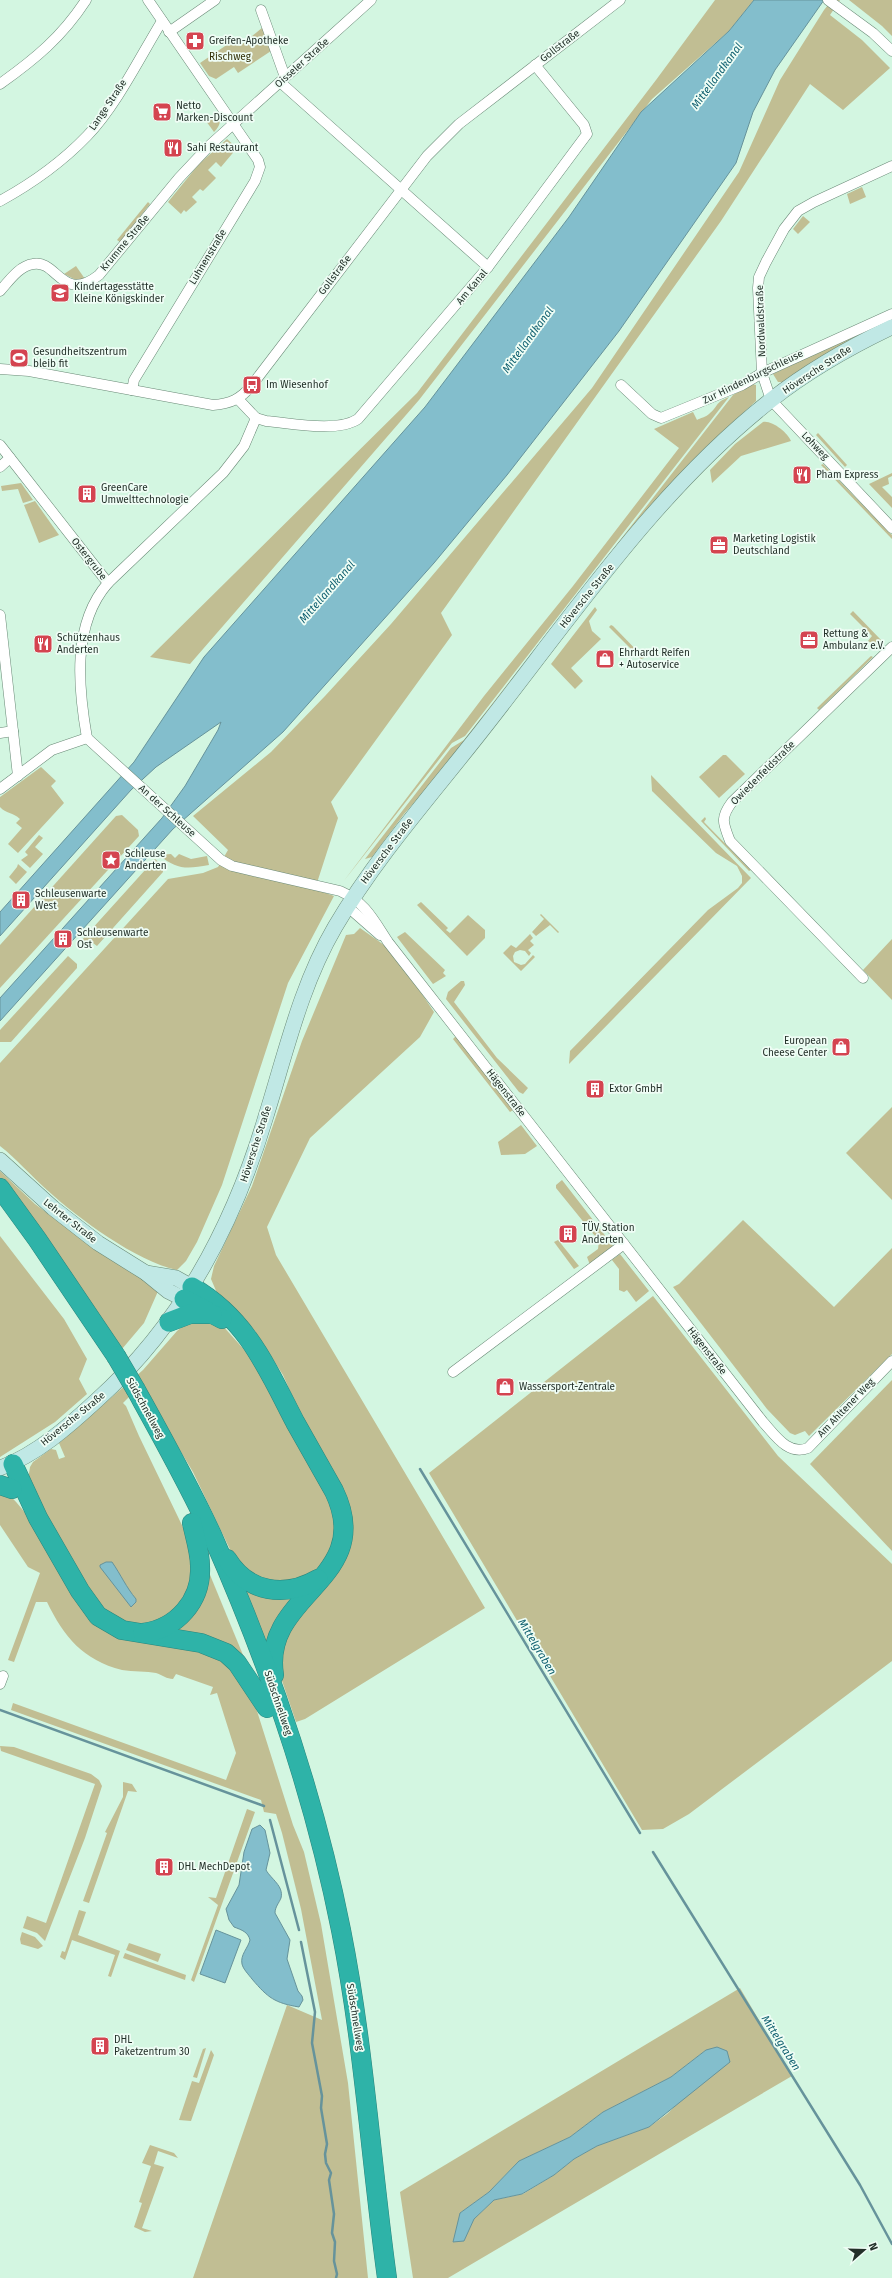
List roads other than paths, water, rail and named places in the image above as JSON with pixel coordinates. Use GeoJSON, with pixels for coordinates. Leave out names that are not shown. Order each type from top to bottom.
{"type":"FeatureCollection","features":[{"type":"Feature","properties":{"kind":"highway","name":"Südschnellweg"},"geometry":{"type":"LineString","coordinates":[[0,1188],[37,1239],[175,1460],[211,1534],[317,1830],[341,1930],[366,2084],[388,2278]]}},
{"type":"Feature","properties":{"kind":"highway","name":"Südschnellweg"},"geometry":{"type":"LineString","coordinates":[[0,1204],[112,1360]]}},
{"type":"Feature","properties":{"kind":"highway"},"geometry":{"type":"LineString","coordinates":[[188,1293],[212,1314],[238,1326]]}},
{"type":"Feature","properties":{"kind":"highway"},"geometry":{"type":"LineString","coordinates":[[188,1293],[212,1299],[228,1313],[256,1348],[339,1502],[344,1523],[342,1544],[335,1561],[292,1612],[277,1635],[273,1668],[272,1704]]}},
{"type":"Feature","properties":{"kind":"highway"},"geometry":{"type":"LineString","coordinates":[[168,1322],[190,1314],[212,1314]]}},
{"type":"Feature","properties":{"kind":"highway","name":"Südschnellweg"},"geometry":{"type":"LineString","coordinates":[[132,1393],[272,1704],[306,1836],[329,1934],[354,2086],[375,2278]]}},
{"type":"Feature","properties":{"kind":"highway"},"geometry":{"type":"LineString","coordinates":[[5,1477],[24,1506],[38,1518]]}},
{"type":"Feature","properties":{"kind":"highway"},"geometry":{"type":"LineString","coordinates":[[5,1477],[38,1518],[92,1610],[113,1627],[140,1634],[201,1643],[226,1653],[237,1662],[272,1704]]}},
{"type":"Feature","properties":{"kind":"highway"},"geometry":{"type":"LineString","coordinates":[[140,1634],[150,1632],[170,1624],[179,1617],[193,1600],[200,1579],[200,1566],[192,1524]]}},
{"type":"Feature","properties":{"kind":"highway"},"geometry":{"type":"LineString","coordinates":[[211,1534],[230,1564],[247,1579],[261,1586],[278,1591],[288,1591],[310,1584],[321,1578]]}},
{"type":"Feature","properties":{"kind":"main road","name":"Höversche Straße"},"geometry":{"type":"LineString","coordinates":[[5,1477],[104,1394],[135,1361],[168,1322],[188,1293],[222,1234],[235,1206],[250,1167],[301,1004],[321,954],[351,902],[393,841],[629,544],[696,469],[771,400],[845,351],[892,327]]}},
{"type":"Feature","properties":{"kind":"main road","name":"Lehrter Straße"},"geometry":{"type":"LineString","coordinates":[[0,1160],[31,1190],[98,1243],[146,1273],[176,1278],[188,1293]]}},
{"type":"Feature","properties":{"kind":"street"},"geometry":{"type":"LineString","coordinates":[[0,84],[43,52],[62,32],[86,0]]}},
{"type":"Feature","properties":{"kind":"street","name":"Luhnenstraße"},"geometry":{"type":"LineString","coordinates":[[132,390],[134,380],[259,174],[260,167],[258,160],[148,0]]}},
{"type":"Feature","properties":{"kind":"street","name":"Oisseler Straße"},"geometry":{"type":"LineString","coordinates":[[233,125],[371,0]]}},
{"type":"Feature","properties":{"kind":"street","name":"Gollstraße"},"geometry":{"type":"LineString","coordinates":[[238,399],[252,385],[400,189],[442,140],[535,65],[620,0]]}},
{"type":"Feature","properties":{"kind":"street"},"geometry":{"type":"LineString","coordinates":[[169,32],[214,1]]}},
{"type":"Feature","properties":{"kind":"street"},"geometry":{"type":"LineString","coordinates":[[833,3],[873,32],[892,52]]}},
{"type":"Feature","properties":{"kind":"street"},"geometry":{"type":"LineString","coordinates":[[261,10],[283,80],[400,189],[488,267]]}},
{"type":"Feature","properties":{"kind":"street","name":"Lange Straße"},"geometry":{"type":"LineString","coordinates":[[0,201],[57,163],[87,136],[102,117],[162,21]]}},
{"type":"Feature","properties":{"kind":"street","name":"Am Kanal"},"geometry":{"type":"LineString","coordinates":[[256,418],[266,421],[337,426],[352,423],[358,419],[488,267],[587,134],[584,125],[535,65]]}},
{"type":"Feature","properties":{"kind":"street","name":"Krumme Straße"},"geometry":{"type":"LineString","coordinates":[[0,291],[15,274],[34,263],[44,266],[60,278],[74,285],[80,285],[93,280],[184,173],[210,145],[233,125]]}},
{"type":"Feature","properties":{"kind":"street","name":"Nordwaldstraße"},"geometry":{"type":"LineString","coordinates":[[771,400],[762,373],[759,277],[784,229],[798,211],[805,206],[892,166]]}},
{"type":"Feature","properties":{"kind":"street","name":"Zur Hindenburgschleuse"},"geometry":{"type":"LineString","coordinates":[[621,385],[652,414],[661,418],[742,385],[762,373],[892,314]]}},
{"type":"Feature","properties":{"kind":"street"},"geometry":{"type":"LineString","coordinates":[[0,369],[29,371],[213,404],[229,403],[238,399],[256,418],[244,446],[223,473],[108,583]]}},
{"type":"Feature","properties":{"kind":"street","name":"Lohweg"},"geometry":{"type":"LineString","coordinates":[[771,400],[892,528]]}},
{"type":"Feature","properties":{"kind":"street","name":"Ostergrube"},"geometry":{"type":"LineString","coordinates":[[0,445],[108,583],[94,602],[80,652],[81,688],[87,738]]}},
{"type":"Feature","properties":{"kind":"street"},"geometry":{"type":"LineString","coordinates":[[0,467],[10,458]]}},
{"type":"Feature","properties":{"kind":"street"},"geometry":{"type":"LineString","coordinates":[[0,615],[3,665],[18,776]]}},
{"type":"Feature","properties":{"kind":"street","name":"Owiedenfeldstraße"},"geometry":{"type":"LineString","coordinates":[[863,978],[730,842],[722,821],[726,810],[732,802],[892,647]]}},
{"type":"Feature","properties":{"kind":"street"},"geometry":{"type":"LineString","coordinates":[[0,733],[13,731]]}},
{"type":"Feature","properties":{"kind":"street"},"geometry":{"type":"LineString","coordinates":[[0,789],[52,750],[87,738]]}},
{"type":"Feature","properties":{"kind":"street","name":"An der Schleuse"},"geometry":{"type":"LineString","coordinates":[[87,738],[213,852],[232,866],[328,888],[351,902]]}},
{"type":"Feature","properties":{"kind":"street","name":"Hägenstraße"},"geometry":{"type":"LineString","coordinates":[[351,902],[368,911],[388,942],[763,1422],[790,1449],[797,1451]]}},
{"type":"Feature","properties":{"kind":"street"},"geometry":{"type":"LineString","coordinates":[[452,1372],[624,1244]]}},
{"type":"Feature","properties":{"kind":"street","name":"Am Ahltener Weg"},"geometry":{"type":"LineString","coordinates":[[797,1451],[808,1448],[892,1361]]}},
{"type":"Feature","properties":{"kind":"water","name":"Mittellandkanal"},"geometry":{"type":"Polygon","coordinates":[[[754,0],[824,0],[775,70],[753,112],[736,163],[619,331],[507,475],[434,563],[283,732],[173,829],[0,1021],[0,998],[162,818],[185,786],[218,730],[221,722],[156,767],[131,790],[0,936],[0,912],[134,762],[204,657],[425,407],[569,217],[641,112],[729,31],[754,0]]]}},
{"type":"Feature","properties":{"kind":"water"},"geometry":{"type":"Polygon","coordinates":[[[106,1562],[112,1562],[136,1599],[136,1602],[131,1607],[100,1567],[100,1565],[106,1562]]]}},
{"type":"Feature","properties":{"kind":"water"},"geometry":{"type":"Polygon","coordinates":[[[260,1825],[265,1830],[270,1853],[266,1870],[281,1890],[281,1898],[276,1907],[275,1913],[290,1940],[287,1959],[298,1991],[303,2000],[299,2007],[284,2004],[272,1999],[246,1972],[242,1961],[243,1955],[250,1940],[246,1933],[234,1927],[229,1920],[226,1909],[239,1885],[244,1852],[252,1829],[260,1825]]]}},
{"type":"Feature","properties":{"kind":"water"},"geometry":{"type":"Polygon","coordinates":[[[216,1930],[241,1940],[225,1983],[200,1974],[216,1930]]]}},
{"type":"Feature","properties":{"kind":"water"},"geometry":{"type":"Polygon","coordinates":[[[717,2047],[727,2051],[730,2062],[649,2127],[597,2146],[574,2159],[554,2175],[522,2194],[494,2200],[474,2219],[464,2241],[453,2242],[460,2213],[489,2192],[519,2161],[570,2137],[603,2112],[671,2077],[706,2050],[717,2047]]]}},
{"type":"Feature","properties":{"kind":"waterway","name":"Mittelgraben"},"geometry":{"type":"LineString","coordinates":[[420,1469],[640,1833]]}},
{"type":"Feature","properties":{"kind":"waterway"},"geometry":{"type":"LineString","coordinates":[[0,1710],[264,1806]]}},
{"type":"Feature","properties":{"kind":"waterway"},"geometry":{"type":"LineString","coordinates":[[270,1820],[299,1930]]}},
{"type":"Feature","properties":{"kind":"waterway","name":"Mittelgraben"},"geometry":{"type":"LineString","coordinates":[[653,1852],[860,2185],[892,2244]]}},
{"type":"Feature","properties":{"kind":"waterway"},"geometry":{"type":"LineString","coordinates":[[301,1942],[315,2012],[312,2043],[322,2096],[321,2108],[327,2144],[325,2154],[326,2163],[331,2173],[329,2180],[334,2214],[332,2233],[335,2242],[334,2261],[337,2274],[336,2278]]}},
{"type":"Feature","properties":{"kind":"place","name":"Greifen-Apotheke"},"geometry":{"type":"Point","coordinates":[195,41]}},
{"type":"Feature","properties":{"kind":"place","name":"Netto Marken-Discount"},"geometry":{"type":"Point","coordinates":[162,112]}},
{"type":"Feature","properties":{"kind":"place","name":"Sahi Restaurant"},"geometry":{"type":"Point","coordinates":[173,148]}},
{"type":"Feature","properties":{"kind":"place","name":"Kindertagesstätte Kleine Königskinder"},"geometry":{"type":"Point","coordinates":[60,293]}},
{"type":"Feature","properties":{"kind":"place","name":"Gesundheitszentrum bleib fit"},"geometry":{"type":"Point","coordinates":[19,358]}},
{"type":"Feature","properties":{"kind":"place","name":"Im Wiesenhof"},"geometry":{"type":"Point","coordinates":[252,385]}},
{"type":"Feature","properties":{"kind":"place","name":"Pham Express"},"geometry":{"type":"Point","coordinates":[802,475]}},
{"type":"Feature","properties":{"kind":"place","name":"GreenCare Umwelttechnologie"},"geometry":{"type":"Point","coordinates":[87,494]}},
{"type":"Feature","properties":{"kind":"place","name":"Marketing Logistik Deutschland"},"geometry":{"type":"Point","coordinates":[719,545]}},
{"type":"Feature","properties":{"kind":"place","name":"Rettung & Ambulanz e.V."},"geometry":{"type":"Point","coordinates":[809,640]}},
{"type":"Feature","properties":{"kind":"place","name":"Schützenhaus Anderten"},"geometry":{"type":"Point","coordinates":[43,644]}},
{"type":"Feature","properties":{"kind":"place","name":"Ehrhardt Reifen + Autoservice"},"geometry":{"type":"Point","coordinates":[605,659]}},
{"type":"Feature","properties":{"kind":"place","name":"Schleuse Anderten"},"geometry":{"type":"Point","coordinates":[111,860]}},
{"type":"Feature","properties":{"kind":"place","name":"Schleusenwarte West"},"geometry":{"type":"Point","coordinates":[21,900]}},
{"type":"Feature","properties":{"kind":"place","name":"Schleusenwarte Ost"},"geometry":{"type":"Point","coordinates":[63,939]}},
{"type":"Feature","properties":{"kind":"place","name":"European Cheese Center"},"geometry":{"type":"Point","coordinates":[841,1047]}},
{"type":"Feature","properties":{"kind":"place","name":"Extor GmbH"},"geometry":{"type":"Point","coordinates":[595,1089]}},
{"type":"Feature","properties":{"kind":"place","name":"TÜV Station Anderten"},"geometry":{"type":"Point","coordinates":[568,1234]}},
{"type":"Feature","properties":{"kind":"place","name":"Wassersport-Zentrale"},"geometry":{"type":"Point","coordinates":[505,1387]}},
{"type":"Feature","properties":{"kind":"place","name":"DHL MechDepot"},"geometry":{"type":"Point","coordinates":[164,1867]}},
{"type":"Feature","properties":{"kind":"place","name":"DHL Paketzentrum 30"},"geometry":{"type":"Point","coordinates":[100,2046]}},
{"type":"Feature","properties":{"kind":"park label","name":"Rischweg"},"geometry":{"type":"Point","coordinates":[230,57]}}]}
